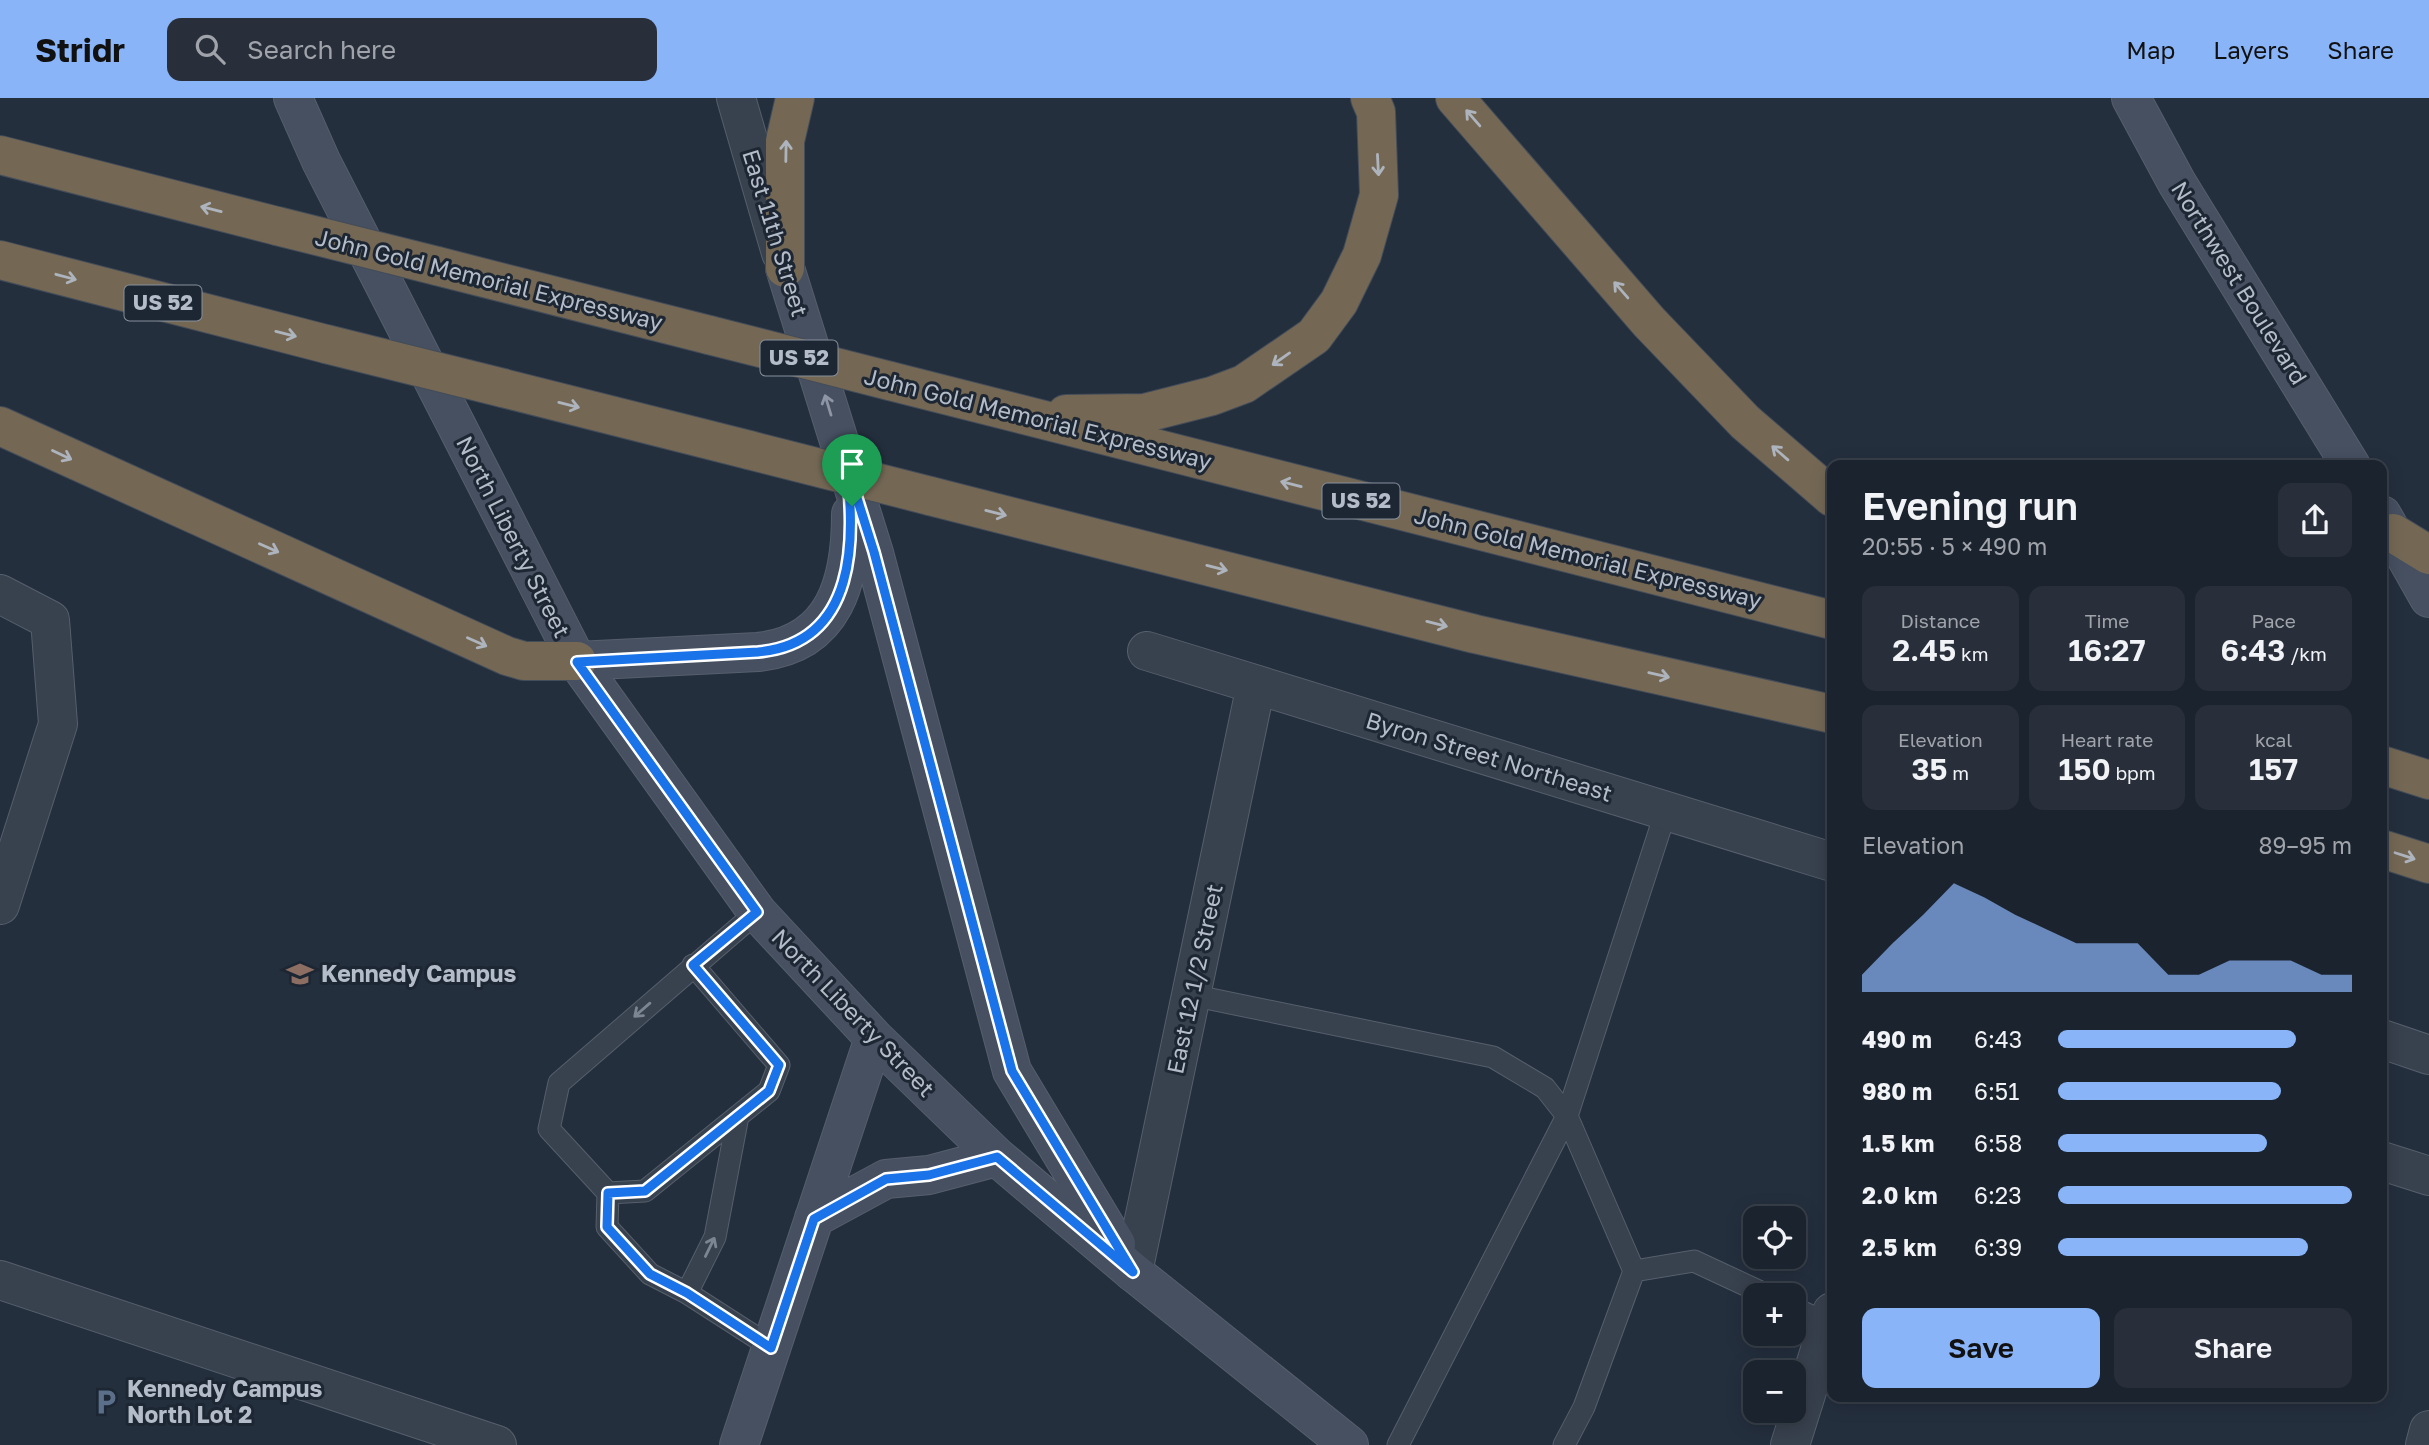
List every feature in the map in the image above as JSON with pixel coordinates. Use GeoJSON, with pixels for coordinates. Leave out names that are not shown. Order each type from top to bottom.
{"type":"FeatureCollection","features":[{"type":"Feature","properties":{"kind":"highway"},"geometry":{"type":"LineString","coordinates":[[785,268],[785,141],[795,98]]}},
{"type":"Feature","properties":{"kind":"highway"},"geometry":{"type":"LineString","coordinates":[[1018,414],[1144,413],[1212,396],[1244,384],[1314,336],[1339,302],[1362,256],[1380,195],[1376,112],[1370,98]]}},
{"type":"Feature","properties":{"kind":"highway"},"geometry":{"type":"LineString","coordinates":[[1455,98],[1649,322],[1745,422],[1827,493]]}},
{"type":"Feature","properties":{"kind":"highway"},"geometry":{"type":"LineString","coordinates":[[0,135],[122,187]]}},
{"type":"Feature","properties":{"kind":"highway","name":"John Gold Memorial Expressway"},"geometry":{"type":"LineString","coordinates":[[0,155],[1827,619]]}},
{"type":"Feature","properties":{"kind":"highway","name":"US 52"},"geometry":{"type":"LineString","coordinates":[[0,260],[1475,634],[1827,713]]}},
{"type":"Feature","properties":{"kind":"highway"},"geometry":{"type":"LineString","coordinates":[[0,426],[508,656],[524,661],[577,662]]}},
{"type":"Feature","properties":{"kind":"highway"},"geometry":{"type":"LineString","coordinates":[[2387,524],[2429,555]]}},
{"type":"Feature","properties":{"kind":"highway"},"geometry":{"type":"LineString","coordinates":[[2387,766],[2429,780]]}},
{"type":"Feature","properties":{"kind":"highway"},"geometry":{"type":"LineString","coordinates":[[2387,851],[2429,864]]}},
{"type":"Feature","properties":{"kind":"main road","name":"North Liberty Street"},"geometry":{"type":"LineString","coordinates":[[293,98],[327,173],[577,662],[757,912],[874,1038],[997,1157],[1133,1272],[1349,1445]]}},
{"type":"Feature","properties":{"kind":"main road","name":"Northwest Boulevard"},"geometry":{"type":"LineString","coordinates":[[2131,98],[2177,183],[2347,460]]}},
{"type":"Feature","properties":{"kind":"main road","name":"East 11th Street"},"geometry":{"type":"LineString","coordinates":[[785,268],[874,552],[1012,1071],[1133,1272]]}},
{"type":"Feature","properties":{"kind":"main road"},"geometry":{"type":"LineString","coordinates":[[577,662],[758,652],[777,650],[795,643],[817,626],[834,605],[845,582],[851,556],[852,506],[846,463]]}},
{"type":"Feature","properties":{"kind":"main road"},"geometry":{"type":"LineString","coordinates":[[2387,524],[2429,598]]}},
{"type":"Feature","properties":{"kind":"main road"},"geometry":{"type":"LineString","coordinates":[[739,1445],[874,1038]]}},
{"type":"Feature","properties":{"kind":"main road"},"geometry":{"type":"LineString","coordinates":[[814,1219],[886,1179],[929,1175],[997,1157]]}},
{"type":"Feature","properties":{"kind":"street","name":"East 11th Street"},"geometry":{"type":"LineString","coordinates":[[736,98],[785,268]]}},
{"type":"Feature","properties":{"kind":"street"},"geometry":{"type":"LineString","coordinates":[[0,594],[50,620],[58,724],[0,905]]}},
{"type":"Feature","properties":{"kind":"street","name":"Byron Street Northeast"},"geometry":{"type":"LineString","coordinates":[[1147,650],[1827,860]]}},
{"type":"Feature","properties":{"kind":"street","name":"East 12 1/2 Street"},"geometry":{"type":"LineString","coordinates":[[1133,1272],[1256,685]]}},
{"type":"Feature","properties":{"kind":"street"},"geometry":{"type":"LineString","coordinates":[[2387,1041],[2429,1055]]}},
{"type":"Feature","properties":{"kind":"street"},"geometry":{"type":"LineString","coordinates":[[2387,1163],[2429,1176]]}},
{"type":"Feature","properties":{"kind":"street"},"geometry":{"type":"LineString","coordinates":[[0,1280],[498,1445]]}},
{"type":"Feature","properties":{"kind":"street"},"geometry":{"type":"LineString","coordinates":[[1790,1445],[1827,1328]]}},
{"type":"Feature","properties":{"kind":"street"},"geometry":{"type":"LineString","coordinates":[[2425,1445],[2429,1430]]}},
{"type":"Feature","properties":{"kind":"lane"},"geometry":{"type":"LineString","coordinates":[[1398,1445],[1567,1116],[1667,811]]}},
{"type":"Feature","properties":{"kind":"lane"},"geometry":{"type":"LineString","coordinates":[[757,912],[559,1083],[549,1129],[608,1193],[607,1227],[650,1274],[687,1293],[771,1348]]}},
{"type":"Feature","properties":{"kind":"lane"},"geometry":{"type":"LineString","coordinates":[[608,1193],[645,1191],[769,1091],[779,1065],[693,965]]}},
{"type":"Feature","properties":{"kind":"lane"},"geometry":{"type":"LineString","coordinates":[[1191,995],[1493,1057],[1545,1088],[1567,1116],[1634,1271],[1584,1408],[1564,1445]]}},
{"type":"Feature","properties":{"kind":"lane"},"geometry":{"type":"LineString","coordinates":[[687,1293],[715,1237],[738,1116]]}},
{"type":"Feature","properties":{"kind":"lane"},"geometry":{"type":"LineString","coordinates":[[1634,1271],[1694,1261],[1743,1284]]}},
{"type":"Feature","properties":{"kind":"lane"},"geometry":{"type":"LineString","coordinates":[[1806,1311],[1827,1317]]}},
{"type":"Feature","properties":{"kind":"place","name":"Kennedy Campus"},"geometry":{"type":"Point","coordinates":[300,974]}},
{"type":"Feature","properties":{"kind":"place","name":"Kennedy Campus North Lot 2"},"geometry":{"type":"Point","coordinates":[106,1402]}},
{"type":"Feature","properties":{"kind":"route"},"geometry":{"type":"LineString","coordinates":[[846,463],[874,552],[1012,1071],[1133,1272],[997,1157],[929,1175],[886,1179],[814,1219],[771,1348],[687,1293],[650,1274],[607,1227],[608,1193],[645,1191],[769,1091],[779,1065],[693,965],[757,912],[577,662],[758,652],[777,650],[795,643],[817,626],[834,605],[845,582],[851,556],[852,506],[846,463]]}}]}
